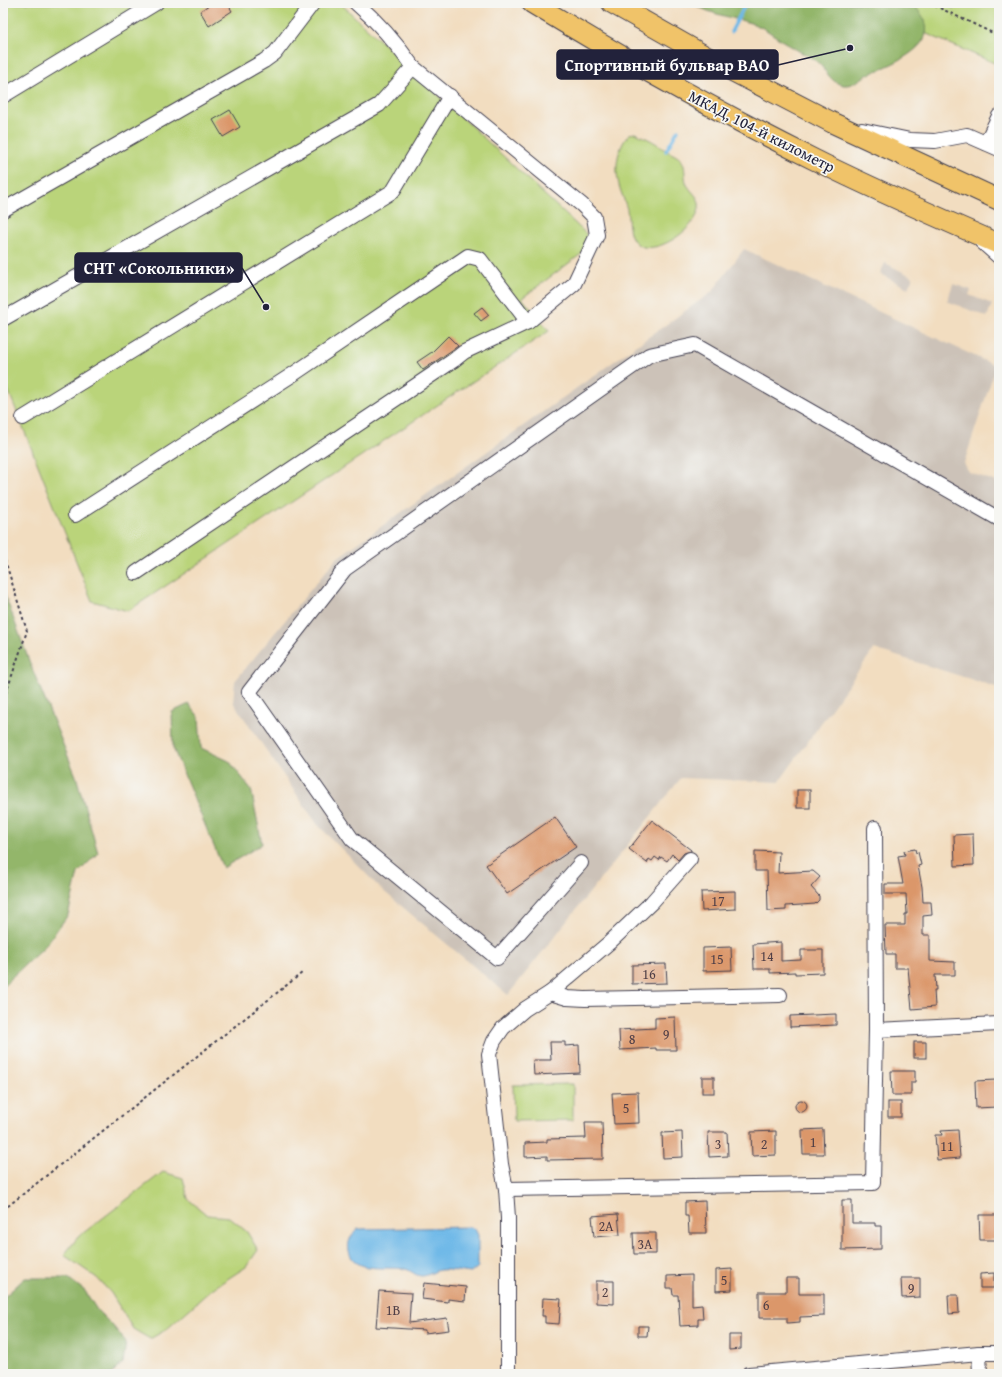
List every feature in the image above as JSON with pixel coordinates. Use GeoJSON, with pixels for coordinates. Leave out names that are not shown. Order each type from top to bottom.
{"type":"FeatureCollection","features":[{"type":"Feature","properties":{"kind":"highway","name":"МКАД, 104-й километр"},"geometry":{"type":"LineString","coordinates":[[532,3],[701,101],[815,160],[999,244]]}},
{"type":"Feature","properties":{"kind":"highway"},"geometry":{"type":"LineString","coordinates":[[612,3],[721,65],[833,123],[940,174],[999,200]]}},
{"type":"Feature","properties":{"kind":"street"},"geometry":{"type":"LineString","coordinates":[[3,96],[156,3]]}},
{"type":"Feature","properties":{"kind":"street"},"geometry":{"type":"LineString","coordinates":[[3,210],[264,61],[275,53],[312,3]]}},
{"type":"Feature","properties":{"kind":"street"},"geometry":{"type":"LineString","coordinates":[[136,573],[464,352],[528,322],[574,284],[597,235],[594,217],[582,205],[413,67],[400,48],[371,16],[356,3]]}},
{"type":"Feature","properties":{"kind":"street"},"geometry":{"type":"LineString","coordinates":[[3,319],[379,105],[413,67]]}},
{"type":"Feature","properties":{"kind":"street"},"geometry":{"type":"LineString","coordinates":[[23,418],[393,191],[450,96]]}},
{"type":"Feature","properties":{"kind":"street"},"geometry":{"type":"LineString","coordinates":[[986,143],[999,116]]}},
{"type":"Feature","properties":{"kind":"street"},"geometry":{"type":"LineString","coordinates":[[833,123],[910,140],[935,141],[967,135],[999,149]]}},
{"type":"Feature","properties":{"kind":"street"},"geometry":{"type":"LineString","coordinates":[[968,230],[999,257]]}},
{"type":"Feature","properties":{"kind":"street"},"geometry":{"type":"LineString","coordinates":[[76,515],[295,373],[468,256],[480,259],[528,322]]}},
{"type":"Feature","properties":{"kind":"street"},"geometry":{"type":"LineString","coordinates":[[581,863],[497,958],[352,839],[249,692],[345,569],[649,355],[694,345],[999,519]]}},
{"type":"Feature","properties":{"kind":"street"},"geometry":{"type":"LineString","coordinates":[[506,1189],[873,1183],[876,1030],[875,828]]}},
{"type":"Feature","properties":{"kind":"street"},"geometry":{"type":"LineString","coordinates":[[508,1374],[508,1218],[506,1189],[501,1164],[489,1054],[494,1041],[503,1028],[525,1009],[550,993],[610,942],[652,902],[690,859]]}},
{"type":"Feature","properties":{"kind":"street"},"geometry":{"type":"LineString","coordinates":[[550,993],[567,998],[585,999],[780,995]]}},
{"type":"Feature","properties":{"kind":"street"},"geometry":{"type":"LineString","coordinates":[[876,1030],[999,1024]]}},
{"type":"Feature","properties":{"kind":"street"},"geometry":{"type":"LineString","coordinates":[[749,1374],[979,1353],[999,1353]]}},
{"type":"Feature","properties":{"kind":"street"},"geometry":{"type":"LineString","coordinates":[[979,1353],[980,1374]]}},
{"type":"Feature","properties":{"kind":"path"},"geometry":{"type":"LineString","coordinates":[[929,3],[999,36]]}},
{"type":"Feature","properties":{"kind":"path"},"geometry":{"type":"LineString","coordinates":[[3,554],[27,631],[3,702]]}},
{"type":"Feature","properties":{"kind":"path"},"geometry":{"type":"LineString","coordinates":[[3,1210],[302,973]]}},
{"type":"Feature","properties":{"kind":"shaded area"},"geometry":{"type":"Polygon","coordinates":[[[744,249],[996,366],[964,463],[969,472],[999,483],[999,688],[874,649],[779,782],[681,778],[508,995],[381,889],[317,824],[233,702],[235,681],[337,558],[712,292],[744,249]]]}},
{"type":"Feature","properties":{"kind":"shaded area"},"geometry":{"type":"Polygon","coordinates":[[[885,263],[913,277],[908,288],[880,274],[885,263]]]}},
{"type":"Feature","properties":{"kind":"shaded area"},"geometry":{"type":"Polygon","coordinates":[[[953,284],[971,290],[969,295],[992,304],[987,317],[947,301],[953,284]]]}},
{"type":"Feature","properties":{"kind":"green space"},"geometry":{"type":"Polygon","coordinates":[[[3,3],[340,3],[596,243],[522,298],[549,331],[128,611],[92,601],[3,377],[3,3]]]}},
{"type":"Feature","properties":{"kind":"green space"},"geometry":{"type":"Polygon","coordinates":[[[692,3],[910,3],[917,9],[925,21],[926,31],[923,40],[917,48],[908,55],[854,83],[844,85],[839,84],[831,78],[821,65],[810,57],[761,27],[717,14],[700,8],[692,3]]]}},
{"type":"Feature","properties":{"kind":"green space"},"geometry":{"type":"Polygon","coordinates":[[[710,3],[941,3],[954,9],[959,3],[999,3],[999,65],[920,31],[710,3]]]}},
{"type":"Feature","properties":{"kind":"green space"},"geometry":{"type":"Polygon","coordinates":[[[635,133],[654,142],[681,159],[684,166],[686,182],[697,197],[699,204],[696,216],[691,225],[683,233],[663,244],[653,247],[644,247],[633,240],[629,227],[627,209],[618,181],[617,164],[620,149],[629,134],[635,133]]]}},
{"type":"Feature","properties":{"kind":"green space"},"geometry":{"type":"Polygon","coordinates":[[[3,590],[31,666],[76,776],[98,853],[78,873],[68,915],[45,946],[3,987],[3,590]]]}},
{"type":"Feature","properties":{"kind":"green space"},"geometry":{"type":"Polygon","coordinates":[[[189,704],[199,717],[201,748],[229,761],[251,789],[262,844],[223,868],[173,748],[172,712],[189,704]]]}},
{"type":"Feature","properties":{"kind":"green space"},"geometry":{"type":"Polygon","coordinates":[[[573,1084],[573,1120],[514,1121],[513,1085],[573,1084]]]}},
{"type":"Feature","properties":{"kind":"green space"},"geometry":{"type":"Polygon","coordinates":[[[163,1172],[183,1178],[188,1199],[207,1215],[229,1217],[247,1232],[258,1250],[246,1267],[212,1289],[167,1329],[150,1339],[133,1329],[111,1293],[97,1278],[64,1255],[78,1237],[163,1172]]]}},
{"type":"Feature","properties":{"kind":"green space"},"geometry":{"type":"Polygon","coordinates":[[[25,1278],[68,1278],[85,1291],[97,1310],[126,1342],[123,1363],[112,1374],[3,1374],[3,1298],[25,1278]]]}},
{"type":"Feature","properties":{"kind":"water"},"geometry":{"type":"Polygon","coordinates":[[[470,1227],[475,1229],[478,1235],[478,1267],[471,1273],[440,1270],[422,1276],[405,1269],[372,1268],[357,1263],[352,1258],[349,1251],[350,1239],[358,1229],[470,1227]]]}},
{"type":"Feature","properties":{"kind":"building"},"geometry":{"type":"Polygon","coordinates":[[[212,3],[227,3],[232,11],[209,26],[200,11],[212,3]]]}},
{"type":"Feature","properties":{"kind":"building"},"geometry":{"type":"Polygon","coordinates":[[[230,110],[240,127],[223,137],[213,120],[230,110]]]}},
{"type":"Feature","properties":{"kind":"building"},"geometry":{"type":"Polygon","coordinates":[[[482,307],[489,315],[481,321],[474,313],[482,307]]]}},
{"type":"Feature","properties":{"kind":"building"},"geometry":{"type":"Polygon","coordinates":[[[448,336],[458,346],[423,370],[417,362],[432,352],[448,336]]]}},
{"type":"Feature","properties":{"kind":"building"},"geometry":{"type":"Polygon","coordinates":[[[797,790],[810,790],[810,808],[797,808],[797,790]]]}},
{"type":"Feature","properties":{"kind":"building"},"geometry":{"type":"Polygon","coordinates":[[[555,817],[576,847],[507,894],[486,865],[555,817]]]}},
{"type":"Feature","properties":{"kind":"building"},"geometry":{"type":"Polygon","coordinates":[[[652,820],[691,851],[684,853],[678,860],[672,854],[667,861],[661,857],[659,860],[655,857],[652,861],[649,859],[647,863],[629,849],[652,820]]]}},
{"type":"Feature","properties":{"kind":"building"},"geometry":{"type":"Polygon","coordinates":[[[973,834],[974,865],[955,866],[954,835],[973,834]]]}},
{"type":"Feature","properties":{"kind":"building"},"geometry":{"type":"Polygon","coordinates":[[[915,849],[916,853],[918,852],[921,865],[918,866],[923,902],[931,902],[932,915],[923,916],[923,935],[930,935],[930,961],[955,962],[955,975],[935,975],[935,1007],[912,1009],[908,968],[895,968],[895,954],[886,954],[885,925],[905,925],[905,914],[907,914],[906,894],[885,894],[885,884],[903,884],[898,856],[905,855],[904,851],[915,849]]]}},
{"type":"Feature","properties":{"kind":"building"},"geometry":{"type":"Polygon","coordinates":[[[755,851],[779,852],[778,873],[813,871],[820,877],[811,887],[819,896],[819,900],[815,904],[786,906],[786,910],[768,911],[767,871],[755,871],[755,851]]]}},
{"type":"Feature","properties":{"kind":"building"},"geometry":{"type":"Polygon","coordinates":[[[735,891],[735,909],[702,911],[701,892],[735,891]]]}},
{"type":"Feature","properties":{"kind":"building"},"geometry":{"type":"Polygon","coordinates":[[[781,942],[781,961],[801,960],[801,950],[823,950],[823,973],[770,973],[770,969],[754,969],[753,944],[781,942]]]}},
{"type":"Feature","properties":{"kind":"building"},"geometry":{"type":"Polygon","coordinates":[[[731,947],[732,970],[703,971],[703,948],[731,947]]]}},
{"type":"Feature","properties":{"kind":"building"},"geometry":{"type":"Polygon","coordinates":[[[666,964],[667,983],[632,984],[632,965],[666,964]]]}},
{"type":"Feature","properties":{"kind":"building"},"geometry":{"type":"Polygon","coordinates":[[[836,1014],[836,1025],[790,1027],[790,1016],[836,1014]]]}},
{"type":"Feature","properties":{"kind":"building"},"geometry":{"type":"Polygon","coordinates":[[[675,1017],[676,1050],[656,1050],[656,1048],[620,1050],[619,1030],[655,1028],[655,1018],[675,1017]]]}},
{"type":"Feature","properties":{"kind":"building"},"geometry":{"type":"Polygon","coordinates":[[[550,1042],[565,1042],[565,1046],[579,1045],[580,1073],[534,1075],[533,1060],[551,1060],[550,1042]]]}},
{"type":"Feature","properties":{"kind":"building"},"geometry":{"type":"Polygon","coordinates":[[[914,1042],[926,1042],[926,1058],[914,1058],[914,1042]]]}},
{"type":"Feature","properties":{"kind":"building"},"geometry":{"type":"Polygon","coordinates":[[[891,1071],[915,1071],[915,1082],[911,1082],[911,1095],[892,1095],[891,1071]]]}},
{"type":"Feature","properties":{"kind":"building"},"geometry":{"type":"Polygon","coordinates":[[[702,1077],[714,1077],[714,1093],[702,1093],[702,1077]]]}},
{"type":"Feature","properties":{"kind":"building"},"geometry":{"type":"Polygon","coordinates":[[[996,1080],[997,1107],[976,1108],[975,1081],[996,1080]]]}},
{"type":"Feature","properties":{"kind":"building"},"geometry":{"type":"Polygon","coordinates":[[[638,1092],[639,1123],[614,1124],[612,1093],[638,1092]]]}},
{"type":"Feature","properties":{"kind":"building"},"geometry":{"type":"Polygon","coordinates":[[[799,1100],[803,1100],[807,1106],[803,1112],[799,1112],[795,1108],[795,1104],[799,1100]]]}},
{"type":"Feature","properties":{"kind":"building"},"geometry":{"type":"Polygon","coordinates":[[[888,1102],[901,1102],[901,1117],[888,1117],[888,1102]]]}},
{"type":"Feature","properties":{"kind":"building"},"geometry":{"type":"Polygon","coordinates":[[[585,1122],[602,1122],[603,1159],[547,1160],[547,1156],[525,1157],[525,1143],[547,1142],[547,1139],[586,1138],[585,1122]]]}},
{"type":"Feature","properties":{"kind":"building"},"geometry":{"type":"Polygon","coordinates":[[[823,1129],[824,1154],[803,1154],[802,1130],[823,1129]]]}},
{"type":"Feature","properties":{"kind":"building"},"geometry":{"type":"Polygon","coordinates":[[[958,1130],[960,1158],[937,1160],[935,1135],[942,1135],[941,1131],[958,1130]]]}},
{"type":"Feature","properties":{"kind":"building"},"geometry":{"type":"Polygon","coordinates":[[[776,1131],[776,1155],[752,1156],[751,1132],[776,1131]]]}},
{"type":"Feature","properties":{"kind":"building"},"geometry":{"type":"Polygon","coordinates":[[[682,1132],[683,1157],[663,1158],[662,1133],[682,1132]]]}},
{"type":"Feature","properties":{"kind":"building"},"geometry":{"type":"Polygon","coordinates":[[[708,1132],[727,1132],[728,1156],[709,1157],[708,1132]]]}},
{"type":"Feature","properties":{"kind":"building"},"geometry":{"type":"Polygon","coordinates":[[[842,1200],[852,1200],[852,1223],[875,1223],[875,1226],[881,1226],[881,1249],[842,1250],[842,1200]]]}},
{"type":"Feature","properties":{"kind":"building"},"geometry":{"type":"Polygon","coordinates":[[[705,1201],[706,1233],[689,1233],[688,1216],[685,1216],[685,1202],[705,1201]]]}},
{"type":"Feature","properties":{"kind":"building"},"geometry":{"type":"Polygon","coordinates":[[[618,1214],[620,1235],[594,1237],[592,1216],[618,1214]]]}},
{"type":"Feature","properties":{"kind":"building"},"geometry":{"type":"Polygon","coordinates":[[[979,1215],[999,1215],[999,1240],[980,1240],[979,1215]]]}},
{"type":"Feature","properties":{"kind":"building"},"geometry":{"type":"Polygon","coordinates":[[[633,1233],[656,1233],[656,1254],[634,1254],[633,1233]]]}},
{"type":"Feature","properties":{"kind":"building"},"geometry":{"type":"Polygon","coordinates":[[[732,1269],[732,1290],[716,1291],[716,1270],[732,1269]]]}},
{"type":"Feature","properties":{"kind":"building"},"geometry":{"type":"Polygon","coordinates":[[[994,1273],[994,1288],[980,1288],[980,1274],[994,1273]]]}},
{"type":"Feature","properties":{"kind":"building"},"geometry":{"type":"Polygon","coordinates":[[[692,1275],[692,1306],[702,1305],[703,1319],[698,1319],[698,1325],[680,1326],[678,1295],[673,1295],[672,1288],[667,1288],[667,1276],[692,1275]]]}},
{"type":"Feature","properties":{"kind":"building"},"geometry":{"type":"Polygon","coordinates":[[[786,1278],[799,1278],[799,1294],[824,1294],[824,1316],[800,1317],[800,1322],[787,1323],[787,1318],[759,1318],[759,1292],[786,1292],[786,1278]]]}},
{"type":"Feature","properties":{"kind":"building"},"geometry":{"type":"Polygon","coordinates":[[[901,1278],[920,1278],[920,1297],[902,1298],[901,1278]]]}},
{"type":"Feature","properties":{"kind":"building"},"geometry":{"type":"Polygon","coordinates":[[[596,1281],[614,1281],[614,1304],[596,1303],[596,1281]]]}},
{"type":"Feature","properties":{"kind":"building"},"geometry":{"type":"Polygon","coordinates":[[[424,1283],[466,1287],[465,1301],[448,1299],[448,1302],[422,1299],[424,1283]]]}},
{"type":"Feature","properties":{"kind":"building"},"geometry":{"type":"Polygon","coordinates":[[[379,1291],[411,1293],[409,1323],[447,1318],[449,1330],[425,1333],[425,1330],[376,1327],[379,1291]]]}},
{"type":"Feature","properties":{"kind":"building"},"geometry":{"type":"Polygon","coordinates":[[[948,1295],[958,1295],[959,1313],[949,1314],[948,1295]]]}},
{"type":"Feature","properties":{"kind":"building"},"geometry":{"type":"Polygon","coordinates":[[[543,1298],[561,1299],[559,1324],[545,1323],[545,1316],[542,1316],[543,1298]]]}},
{"type":"Feature","properties":{"kind":"building"},"geometry":{"type":"Polygon","coordinates":[[[638,1326],[648,1326],[647,1336],[638,1336],[638,1326]]]}},
{"type":"Feature","properties":{"kind":"building"},"geometry":{"type":"Polygon","coordinates":[[[729,1335],[741,1335],[741,1349],[729,1350],[729,1335]]]}},
{"type":"Feature","properties":{"kind":"waterway"},"geometry":{"type":"LineString","coordinates":[[731,32],[746,3]]}},
{"type":"Feature","properties":{"kind":"waterway"},"geometry":{"type":"LineString","coordinates":[[666,151],[678,130]]}},
{"type":"Feature","properties":{"kind":"place","name":"Спортивный бульвар ВАО"},"geometry":{"type":"Point","coordinates":[850,48]}},
{"type":"Feature","properties":{"kind":"place","name":"СНТ «Сокольники»"},"geometry":{"type":"Point","coordinates":[266,307]}}]}
